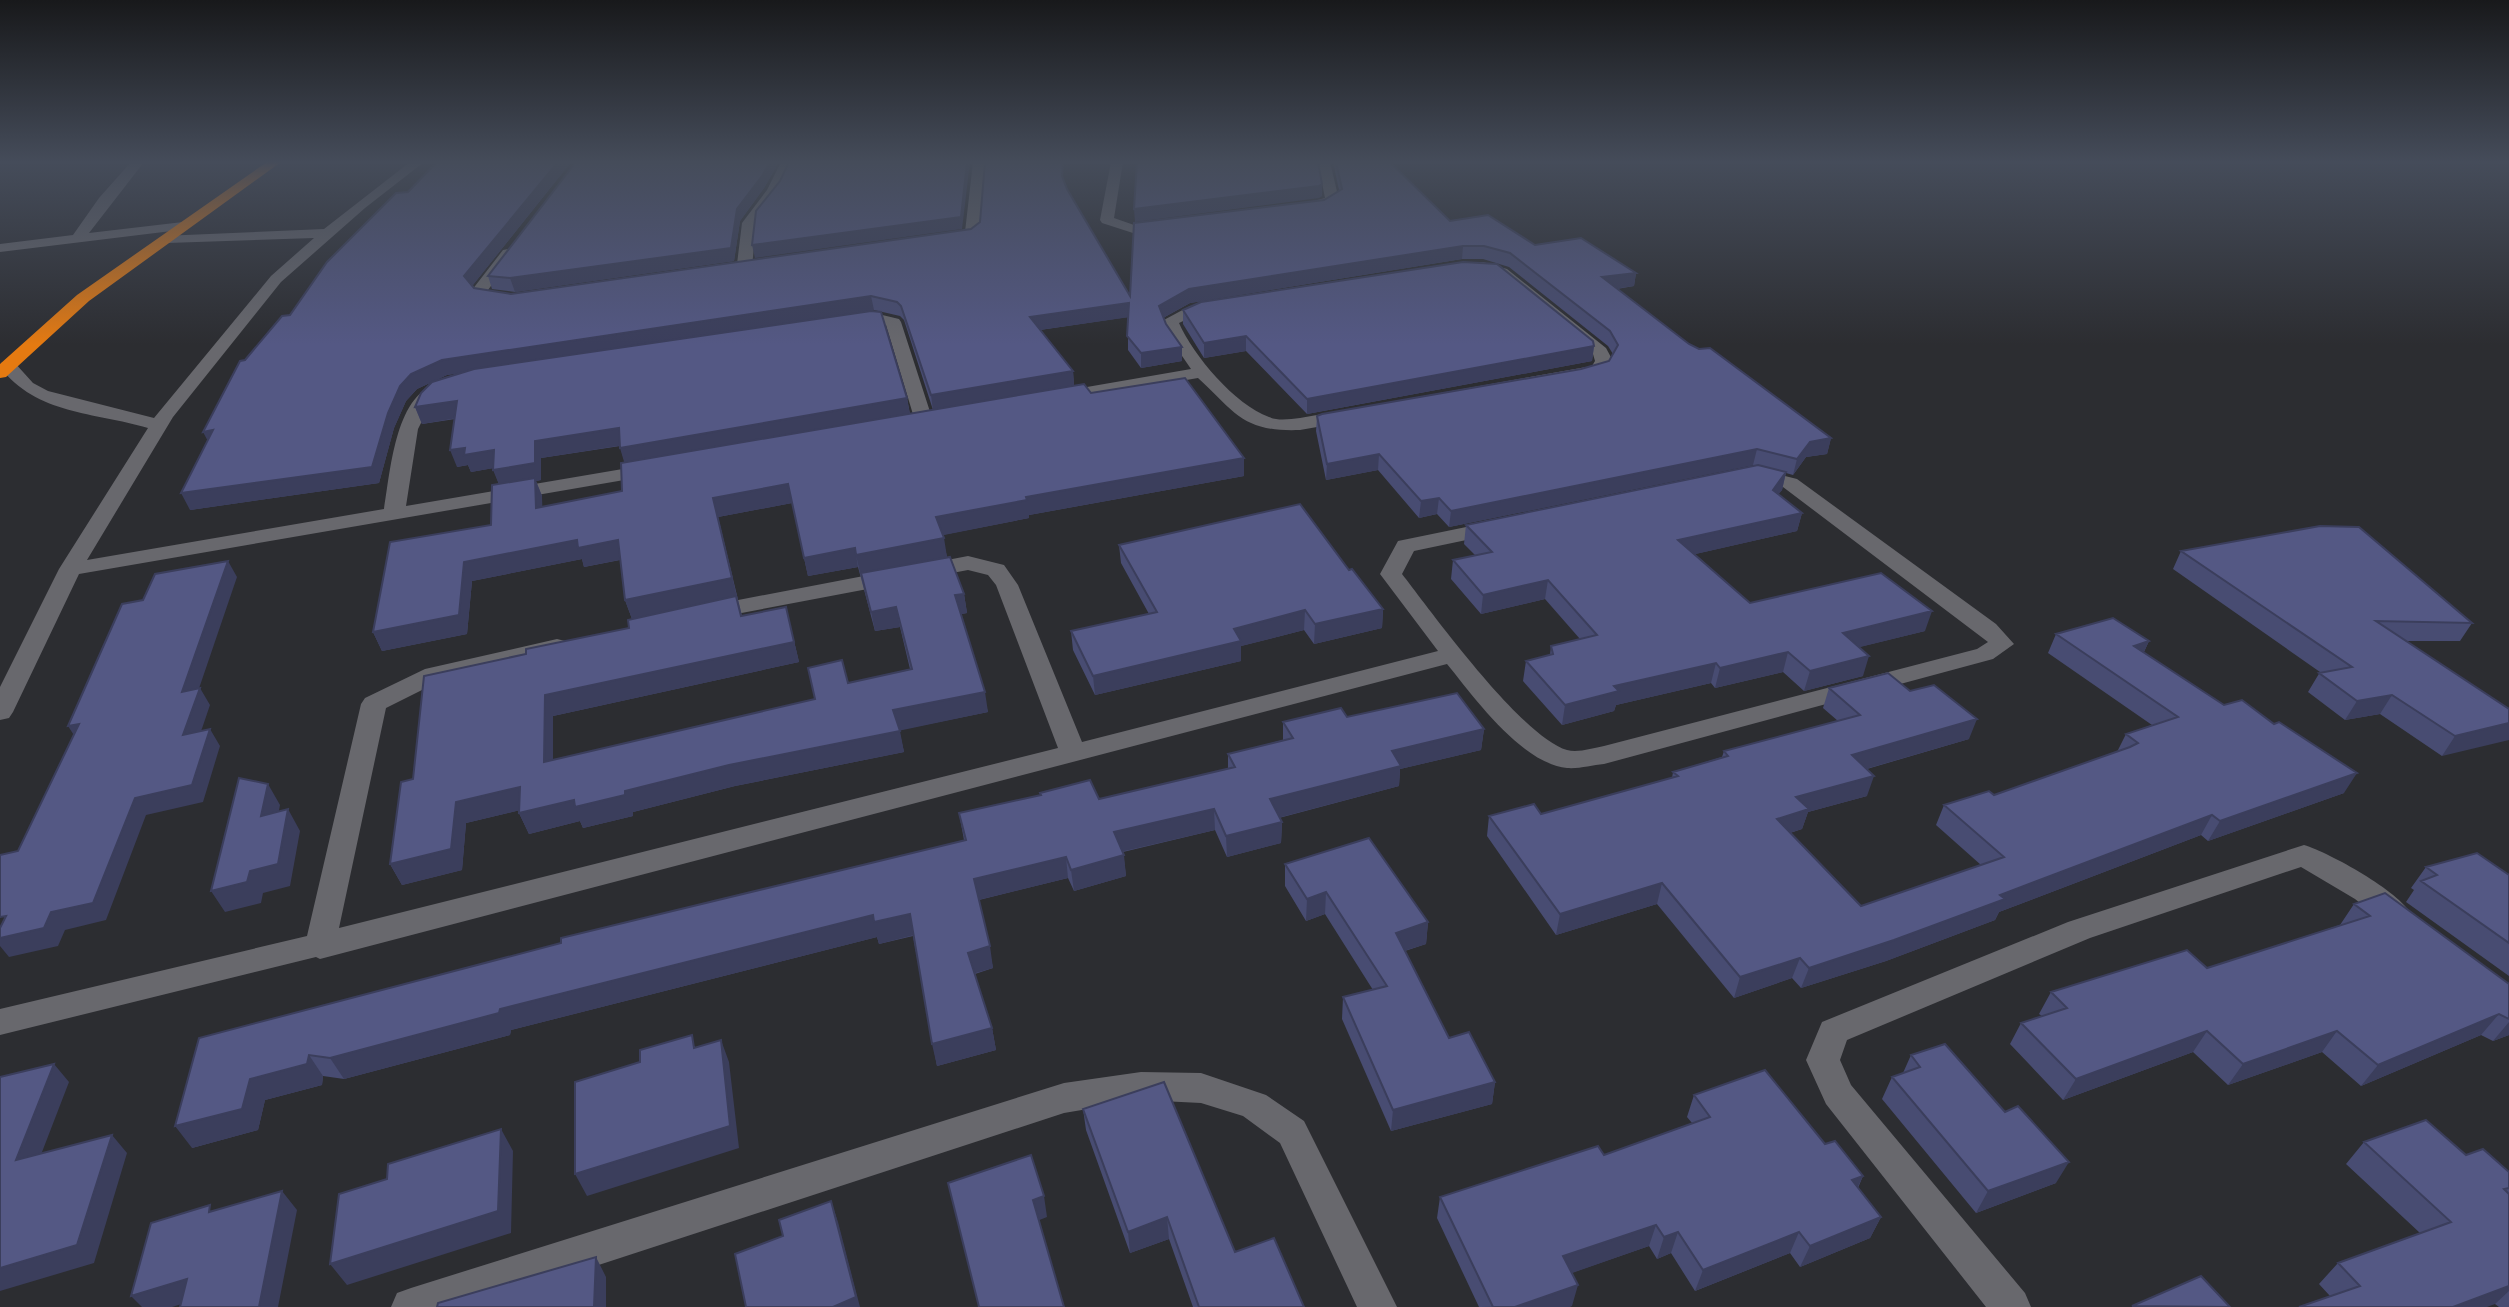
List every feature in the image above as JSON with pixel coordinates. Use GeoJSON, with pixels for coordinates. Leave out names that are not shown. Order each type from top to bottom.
{"type":"FeatureCollection","features":[{"type":"Feature","properties":{"kind":"highway"},"geometry":{"type":"LineString","coordinates":[[4,370],[83,298],[187,223]]}},
{"type":"Feature","properties":{"kind":"street"},"geometry":{"type":"LineString","coordinates":[[77,240],[89,223]]}},
{"type":"Feature","properties":{"kind":"street"},"geometry":{"type":"LineString","coordinates":[[0,712],[70,569],[158,425],[276,279],[341,223]]}},
{"type":"Feature","properties":{"kind":"street"},"geometry":{"type":"LineString","coordinates":[[698,274],[750,267],[749,223]]}},
{"type":"Feature","properties":{"kind":"street"},"geometry":{"type":"LineString","coordinates":[[935,242],[972,235],[973,223]]}},
{"type":"Feature","properties":{"kind":"street"},"geometry":{"type":"LineString","coordinates":[[1116,223],[1133,229],[1179,224]]}},
{"type":"Feature","properties":{"kind":"street"},"geometry":{"type":"LineString","coordinates":[[0,248],[183,226]]}},
{"type":"Feature","properties":{"kind":"street"},"geometry":{"type":"LineString","coordinates":[[167,239],[328,233]]}},
{"type":"Feature","properties":{"kind":"street"},"geometry":{"type":"LineString","coordinates":[[516,243],[480,290],[485,296],[495,299],[530,298]]}},
{"type":"Feature","properties":{"kind":"street"},"geometry":{"type":"LineString","coordinates":[[1462,267],[1483,267],[1502,272],[1600,352],[1604,361],[1598,370],[1578,376],[1300,424],[1270,425],[1248,415],[1202,372],[1177,337],[1170,321],[1184,313],[1462,267]]}},
{"type":"Feature","properties":{"kind":"street"},"geometry":{"type":"LineString","coordinates":[[828,325],[874,318],[893,322],[924,421]]}},
{"type":"Feature","properties":{"kind":"street"},"geometry":{"type":"LineString","coordinates":[[4,370],[46,397],[128,415],[158,425]]}},
{"type":"Feature","properties":{"kind":"street"},"geometry":{"type":"LineString","coordinates":[[1032,402],[1202,372]]}},
{"type":"Feature","properties":{"kind":"street"},"geometry":{"type":"LineString","coordinates":[[394,515],[409,423],[423,397],[456,382]]}},
{"type":"Feature","properties":{"kind":"street"},"geometry":{"type":"LineString","coordinates":[[70,569],[678,466]]}},
{"type":"Feature","properties":{"kind":"street"},"geometry":{"type":"LineString","coordinates":[[1754,474],[1790,483],[1988,629],[2002,644],[1985,654],[1619,751],[1563,759],[1525,736],[1453,655],[1391,574],[1406,546],[1754,474]]}},
{"type":"Feature","properties":{"kind":"street"},"geometry":{"type":"LineString","coordinates":[[686,617],[968,563],[996,570],[1007,585],[1073,753]]}},
{"type":"Feature","properties":{"kind":"street"},"geometry":{"type":"LineString","coordinates":[[320,947],[374,704],[434,674],[582,641]]}},
{"type":"Feature","properties":{"kind":"street"},"geometry":{"type":"LineString","coordinates":[[0,1022],[320,947],[1073,753],[1279,696],[1453,655]]}},
{"type":"Feature","properties":{"kind":"street"},"geometry":{"type":"LineString","coordinates":[[2012,1307],[1838,1094],[1823,1060],[1834,1031],[2079,930],[2304,855],[2365,891],[2425,935]]}},
{"type":"Feature","properties":{"kind":"street"},"geometry":{"type":"LineString","coordinates":[[411,1307],[1064,1098],[1141,1086],[1201,1088],[1254,1105],[1292,1132],[1377,1307]]}},
{"type":"Feature","properties":{"kind":"building"},"geometry":{"type":"Polygon","coordinates":[[[366,223],[508,223],[464,276],[474,288],[511,294],[971,229],[979,223],[1087,223],[1130,296],[1134,223],[1501,223],[1535,245],[1581,238],[1636,273],[1602,277],[1689,344],[1699,349],[1710,348],[1831,438],[1810,442],[1797,459],[1757,449],[1451,511],[1439,498],[1421,501],[1379,454],[1327,464],[1317,416],[1322,414],[1581,369],[1609,361],[1618,345],[1610,331],[1510,253],[1484,246],[1463,246],[1189,289],[1159,306],[1166,324],[1182,347],[1141,353],[1127,336],[1129,303],[1030,317],[1073,371],[931,395],[901,306],[897,302],[871,296],[442,360],[411,374],[400,386],[388,413],[372,467],[181,493],[213,430],[203,432],[240,361],[245,360],[282,316],[290,315],[327,262],[366,223]]]}},
{"type":"Feature","properties":{"kind":"building"},"geometry":{"type":"Polygon","coordinates":[[[529,223],[735,223],[731,248],[510,278],[488,276],[529,223]]]}},
{"type":"Feature","properties":{"kind":"building"},"geometry":{"type":"Polygon","coordinates":[[[755,223],[916,223],[752,245],[755,223]]]}},
{"type":"Feature","properties":{"kind":"building"},"geometry":{"type":"Polygon","coordinates":[[[1463,262],[1497,264],[1593,341],[1594,346],[1307,399],[1246,336],[1204,343],[1183,310],[1201,302],[1463,262]]]}},
{"type":"Feature","properties":{"kind":"building"},"geometry":{"type":"Polygon","coordinates":[[[881,312],[907,398],[620,448],[619,428],[535,441],[535,463],[493,470],[494,450],[464,455],[465,448],[450,450],[457,401],[415,407],[421,393],[432,382],[474,369],[881,312]]]}},
{"type":"Feature","properties":{"kind":"building"},"geometry":{"type":"Polygon","coordinates":[[[1185,378],[1244,458],[1026,497],[1027,500],[936,517],[944,538],[856,555],[855,548],[804,558],[788,484],[713,498],[732,578],[625,600],[618,540],[578,548],[577,540],[464,562],[459,615],[373,632],[390,542],[491,525],[492,485],[535,478],[536,508],[622,491],[621,463],[1084,384],[1091,393],[1185,378]]]}},
{"type":"Feature","properties":{"kind":"building"},"geometry":{"type":"Polygon","coordinates":[[[1758,465],[1786,472],[1773,490],[1802,513],[1678,540],[1750,603],[1881,573],[1932,611],[1843,633],[1869,656],[1810,671],[1788,652],[1720,668],[1716,663],[1614,686],[1619,691],[1565,705],[1526,661],[1553,654],[1551,646],[1597,635],[1548,580],[1483,595],[1453,560],[1492,552],[1466,525],[1758,465]]]}},
{"type":"Feature","properties":{"kind":"building"},"geometry":{"type":"Polygon","coordinates":[[[1300,504],[1349,570],[1352,569],[1383,609],[1315,624],[1305,610],[1234,629],[1241,641],[1093,676],[1071,631],[1157,612],[1119,545],[1300,504]]]}},
{"type":"Feature","properties":{"kind":"building"},"geometry":{"type":"Polygon","coordinates":[[[2320,526],[2359,527],[2472,623],[2376,621],[2509,709],[2509,723],[2455,736],[2392,695],[2357,701],[2319,673],[2352,667],[2181,551],[2320,526]]]}},
{"type":"Feature","properties":{"kind":"building"},"geometry":{"type":"Polygon","coordinates":[[[950,557],[964,594],[955,595],[985,692],[893,710],[900,731],[729,765],[575,807],[574,800],[519,813],[520,787],[456,802],[451,849],[390,864],[401,782],[413,779],[424,676],[526,654],[526,649],[629,628],[628,620],[736,596],[741,616],[786,607],[794,642],[545,695],[544,762],[815,699],[808,668],[842,660],[848,683],[912,669],[896,607],[871,612],[861,573],[950,557]]]}},
{"type":"Feature","properties":{"kind":"building"},"geometry":{"type":"Polygon","coordinates":[[[228,561],[182,692],[200,688],[183,735],[210,729],[192,785],[135,798],[93,903],[51,912],[44,928],[0,938],[0,928],[6,916],[0,917],[0,855],[18,851],[79,724],[68,726],[122,604],[143,600],[155,574],[228,561]]]}},
{"type":"Feature","properties":{"kind":"building"},"geometry":{"type":"Polygon","coordinates":[[[2113,618],[2149,641],[2134,646],[2224,705],[2242,700],[2274,724],[2279,722],[2357,773],[2220,821],[2212,815],[2000,895],[2005,899],[1894,940],[1809,968],[1800,958],[1740,977],[1662,883],[1560,914],[1489,816],[1534,804],[1541,814],[1678,776],[1673,772],[1728,756],[1724,751],[1860,715],[1829,688],[1888,673],[1910,691],[1934,685],[1977,719],[1852,755],[1874,776],[1796,797],[1809,809],[1777,819],[1861,906],[2004,857],[1944,805],[1989,791],[1994,795],[2130,747],[2138,743],[2126,734],[2178,717],[2056,634],[2113,618]]]}},
{"type":"Feature","properties":{"kind":"building"},"geometry":{"type":"Polygon","coordinates":[[[1457,693],[1484,729],[1392,751],[1401,766],[1270,799],[1282,822],[1226,836],[1214,809],[1114,832],[1124,855],[1071,870],[1066,857],[974,879],[990,946],[968,953],[992,1028],[932,1044],[910,914],[874,922],[873,915],[500,1009],[499,1013],[330,1058],[309,1055],[307,1064],[250,1079],[242,1109],[175,1126],[199,1038],[561,943],[561,938],[966,840],[959,813],[1041,795],[1090,780],[1099,799],[1235,767],[1228,754],[1293,738],[1283,722],[1341,708],[1347,717],[1457,693]]]}},
{"type":"Feature","properties":{"kind":"building"},"geometry":{"type":"Polygon","coordinates":[[[239,778],[268,784],[261,816],[288,809],[278,864],[250,871],[247,882],[211,891],[239,778]]]}},
{"type":"Feature","properties":{"kind":"building"},"geometry":{"type":"Polygon","coordinates":[[[1369,838],[1428,922],[1396,933],[1449,1038],[1469,1032],[1495,1082],[1393,1110],[1343,997],[1387,986],[1326,892],[1307,899],[1285,864],[1369,838]]]}},
{"type":"Feature","properties":{"kind":"building"},"geometry":{"type":"Polygon","coordinates":[[[2477,853],[2509,875],[2509,943],[2421,881],[2437,875],[2426,867],[2477,853]]]}},
{"type":"Feature","properties":{"kind":"building"},"geometry":{"type":"Polygon","coordinates":[[[2385,893],[2509,984],[2509,1019],[2499,1014],[2378,1065],[2337,1031],[2243,1064],[2207,1031],[2076,1079],[2021,1023],[2067,1008],[2051,992],[2187,950],[2207,968],[2370,916],[2354,904],[2385,893]]]}},
{"type":"Feature","properties":{"kind":"building"},"geometry":{"type":"Polygon","coordinates":[[[692,1035],[694,1048],[721,1040],[730,1126],[575,1174],[575,1082],[640,1062],[640,1050],[692,1035]]]}},
{"type":"Feature","properties":{"kind":"building"},"geometry":{"type":"Polygon","coordinates":[[[1945,1044],[2005,1112],[2018,1106],[2069,1162],[1988,1191],[1892,1077],[1920,1067],[1911,1055],[1945,1044]]]}},
{"type":"Feature","properties":{"kind":"building"},"geometry":{"type":"Polygon","coordinates":[[[54,1064],[16,1160],[112,1135],[77,1245],[0,1268],[0,1077],[54,1064]]]}},
{"type":"Feature","properties":{"kind":"building"},"geometry":{"type":"Polygon","coordinates":[[[1765,1070],[1825,1144],[1835,1141],[1863,1176],[1852,1180],[1881,1217],[1810,1246],[1799,1232],[1703,1270],[1678,1232],[1664,1237],[1656,1225],[1563,1256],[1578,1285],[1515,1307],[1493,1307],[1440,1197],[1598,1146],[1604,1155],[1710,1117],[1694,1095],[1765,1070]]]}},
{"type":"Feature","properties":{"kind":"building"},"geometry":{"type":"Polygon","coordinates":[[[1164,1082],[1235,1252],[1274,1238],[1304,1307],[1199,1307],[1167,1217],[1128,1232],[1083,1109],[1164,1082]]]}},
{"type":"Feature","properties":{"kind":"building"},"geometry":{"type":"Polygon","coordinates":[[[2426,1120],[2466,1155],[2483,1149],[2509,1172],[2509,1188],[2504,1189],[2509,1194],[2509,1286],[2453,1307],[2299,1307],[2360,1286],[2338,1263],[2451,1222],[2364,1142],[2426,1120]]]}},
{"type":"Feature","properties":{"kind":"building"},"geometry":{"type":"Polygon","coordinates":[[[501,1129],[498,1211],[330,1264],[339,1194],[387,1179],[388,1164],[501,1129]]]}},
{"type":"Feature","properties":{"kind":"building"},"geometry":{"type":"Polygon","coordinates":[[[1031,1155],[1044,1196],[1033,1200],[1064,1307],[979,1307],[948,1183],[1031,1155]]]}},
{"type":"Feature","properties":{"kind":"building"},"geometry":{"type":"Polygon","coordinates":[[[282,1191],[259,1307],[180,1307],[187,1279],[131,1296],[151,1223],[210,1205],[209,1212],[282,1191]]]}},
{"type":"Feature","properties":{"kind":"building"},"geometry":{"type":"Polygon","coordinates":[[[831,1201],[856,1297],[833,1307],[746,1307],[735,1254],[783,1236],[779,1220],[831,1201]]]}},
{"type":"Feature","properties":{"kind":"building"},"geometry":{"type":"Polygon","coordinates":[[[596,1257],[594,1307],[437,1307],[438,1303],[596,1257]]]}},
{"type":"Feature","properties":{"kind":"building"},"geometry":{"type":"Polygon","coordinates":[[[2201,1276],[2230,1307],[2132,1306],[2201,1276]]]}}]}
